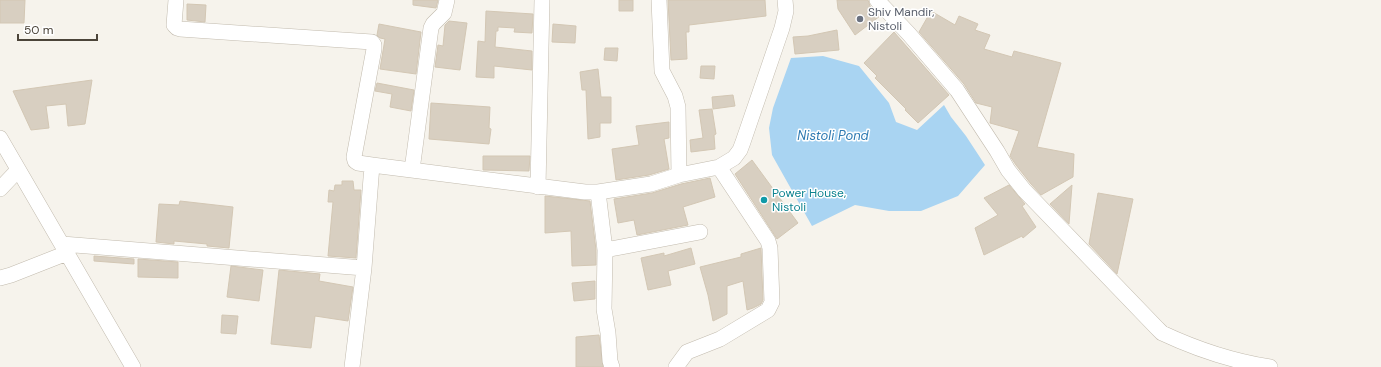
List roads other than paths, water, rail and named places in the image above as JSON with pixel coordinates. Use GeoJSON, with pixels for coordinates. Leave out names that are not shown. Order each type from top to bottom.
{"type":"FeatureCollection","features":[{"type":"Feature","properties":{"kind":"street"},"geometry":{"type":"LineString","coordinates":[[176,0],[174,25],[180,29],[372,42],[374,49],[354,157],[355,161],[358,163],[585,192],[598,192],[651,184],[679,176],[719,168],[734,158],[740,150],[743,142],[782,28],[786,11],[785,0]]}},
{"type":"Feature","properties":{"kind":"street"},"geometry":{"type":"LineString","coordinates":[[412,170],[431,28],[444,13],[447,0]]}},
{"type":"Feature","properties":{"kind":"street"},"geometry":{"type":"LineString","coordinates":[[538,187],[542,0]]}},
{"type":"Feature","properties":{"kind":"street"},"geometry":{"type":"LineString","coordinates":[[659,0],[662,70],[675,96],[678,107],[679,176]]}},
{"type":"Feature","properties":{"kind":"street"},"geometry":{"type":"LineString","coordinates":[[878,0],[945,74],[957,90],[1008,170],[1024,190],[1156,327],[1166,335],[1207,352],[1270,367]]}},
{"type":"Feature","properties":{"kind":"street"},"geometry":{"type":"LineString","coordinates":[[0,138],[133,367]]}},
{"type":"Feature","properties":{"kind":"street"},"geometry":{"type":"LineString","coordinates":[[352,367],[364,268],[372,165]]}},
{"type":"Feature","properties":{"kind":"street"},"geometry":{"type":"LineString","coordinates":[[676,367],[687,352],[720,339],[762,315],[768,310],[772,302],[770,248],[768,241],[719,168]]}},
{"type":"Feature","properties":{"kind":"street"},"geometry":{"type":"LineString","coordinates":[[0,189],[18,170]]}},
{"type":"Feature","properties":{"kind":"street"},"geometry":{"type":"LineString","coordinates":[[598,192],[605,250],[604,309],[612,367]]}},
{"type":"Feature","properties":{"kind":"street"},"geometry":{"type":"LineString","coordinates":[[605,250],[700,232]]}},
{"type":"Feature","properties":{"kind":"street"},"geometry":{"type":"LineString","coordinates":[[0,278],[11,275],[65,248],[364,268]]}},
{"type":"Feature","properties":{"kind":"water","name":"Nistoli Pond"},"geometry":{"type":"Polygon","coordinates":[[[823,56],[859,66],[889,103],[896,122],[917,130],[944,105],[985,165],[958,196],[921,211],[889,211],[855,205],[812,226],[772,155],[769,128],[773,108],[791,58],[823,56]]]}},
{"type":"Feature","properties":{"kind":"place","name":"Shiv Mandir, Nistoli"},"geometry":{"type":"Point","coordinates":[860,19]}},
{"type":"Feature","properties":{"kind":"place","name":"Power House, Nistoli"},"geometry":{"type":"Point","coordinates":[764,200]}}]}
